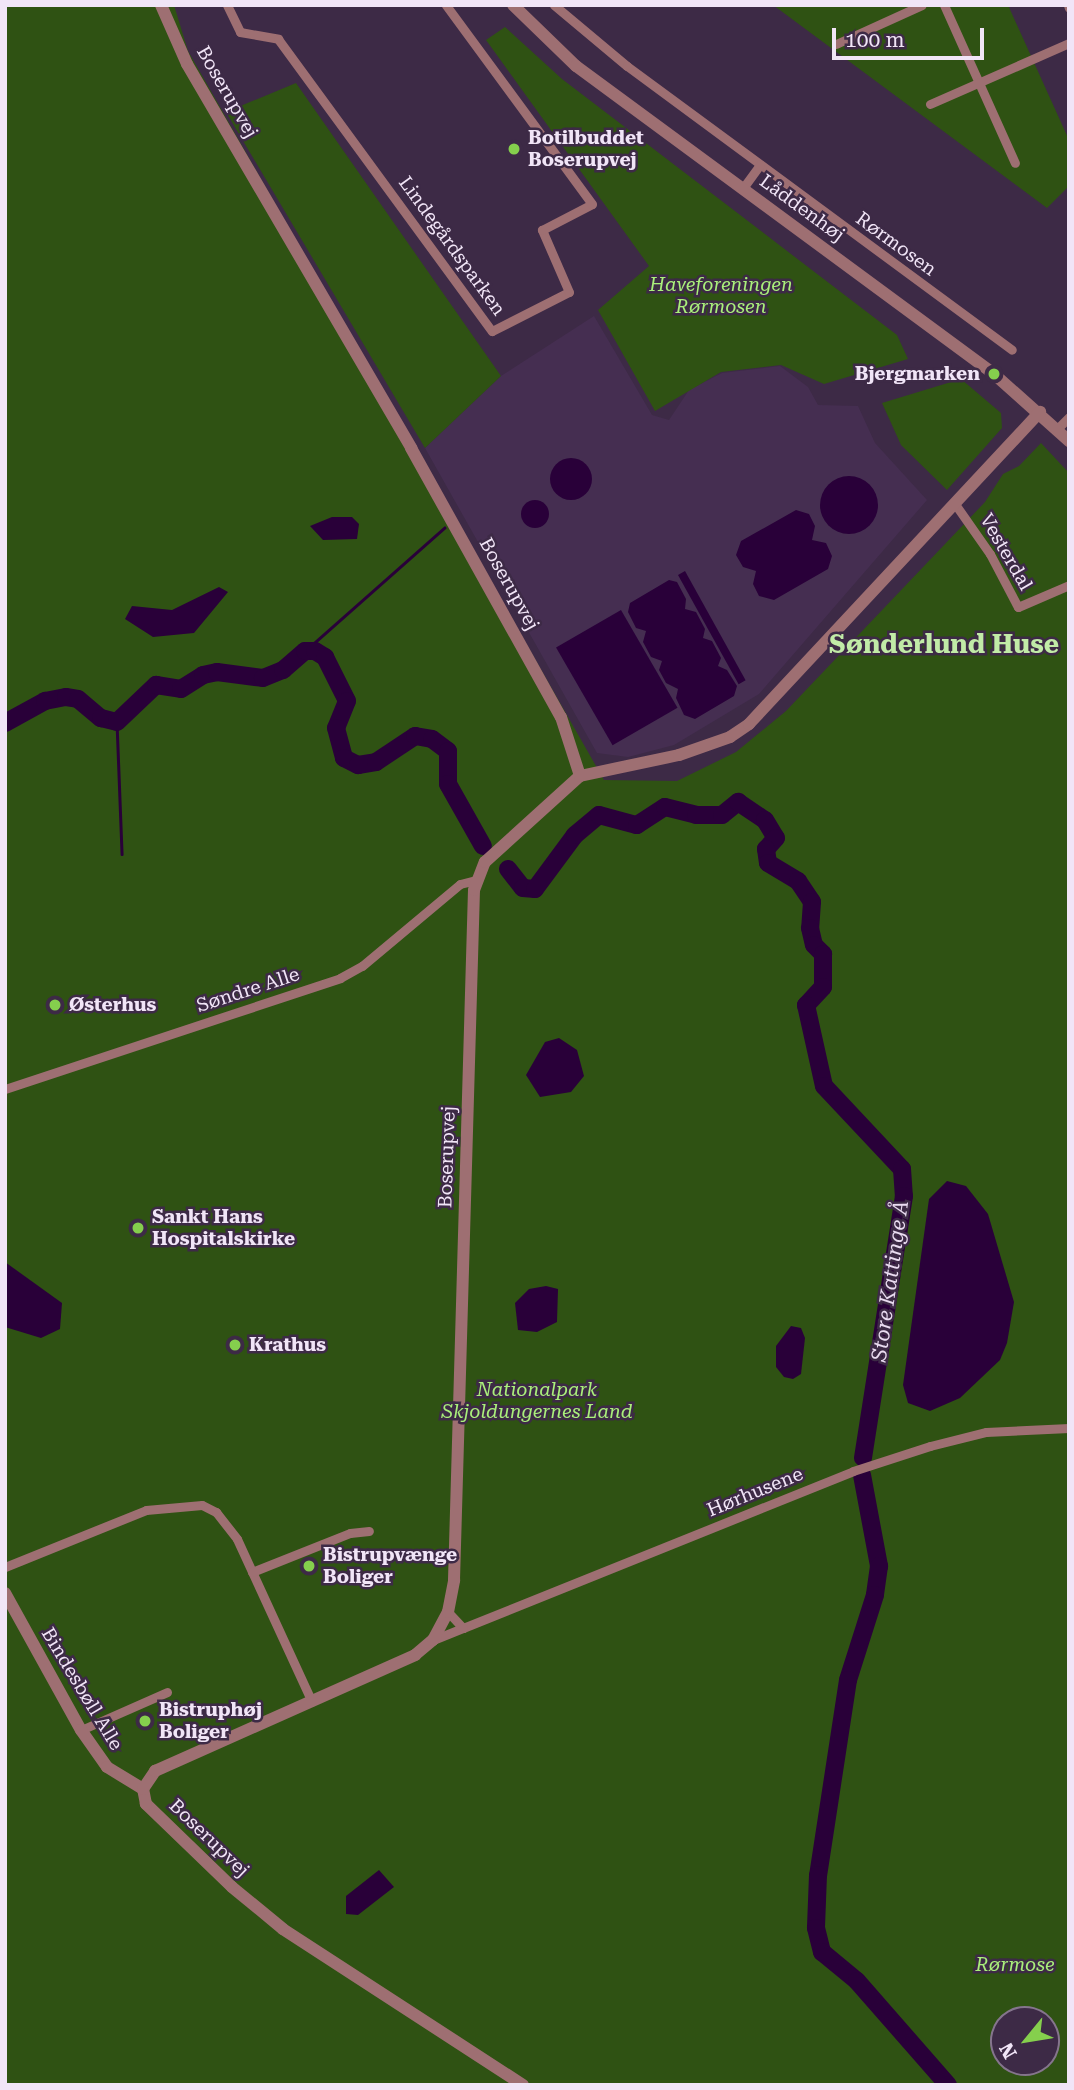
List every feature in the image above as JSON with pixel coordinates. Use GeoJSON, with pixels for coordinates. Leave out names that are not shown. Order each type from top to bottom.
{"type":"FeatureCollection","features":[{"type":"Feature","properties":{"kind":"street","name":"Boserupvej"},"geometry":{"type":"LineString","coordinates":[[161,5],[187,64],[411,448],[555,705],[580,776]]}},
{"type":"Feature","properties":{"kind":"street","name":"Lindegårdsparken"},"geometry":{"type":"LineString","coordinates":[[227,5],[240,32],[278,39],[492,331],[569,292],[542,230],[592,204],[446,5]]}},
{"type":"Feature","properties":{"kind":"street","name":"Låddenhøj"},"geometry":{"type":"LineString","coordinates":[[513,5],[576,66],[1040,412],[1069,441]]}},
{"type":"Feature","properties":{"kind":"street","name":"Rørmosen"},"geometry":{"type":"LineString","coordinates":[[554,5],[593,41],[1012,350]]}},
{"type":"Feature","properties":{"kind":"street"},"geometry":{"type":"LineString","coordinates":[[836,44],[922,5]]}},
{"type":"Feature","properties":{"kind":"street"},"geometry":{"type":"LineString","coordinates":[[943,5],[1015,163]]}},
{"type":"Feature","properties":{"kind":"street"},"geometry":{"type":"LineString","coordinates":[[930,104],[1069,43]]}},
{"type":"Feature","properties":{"kind":"street"},"geometry":{"type":"LineString","coordinates":[[743,188],[760,166]]}},
{"type":"Feature","properties":{"kind":"street"},"geometry":{"type":"LineString","coordinates":[[476,880],[485,862],[580,776],[689,752],[749,724],[1040,412]]}},
{"type":"Feature","properties":{"kind":"street"},"geometry":{"type":"LineString","coordinates":[[1057,429],[1069,417]]}},
{"type":"Feature","properties":{"kind":"street","name":"Vesterdal"},"geometry":{"type":"LineString","coordinates":[[955,504],[990,554],[1018,607],[1069,585]]}},
{"type":"Feature","properties":{"kind":"street","name":"Boserupvej"},"geometry":{"type":"LineString","coordinates":[[476,880],[454,1580],[448,1612],[433,1640],[396,1665],[155,1771],[142,1789],[146,1804],[232,1888],[283,1929],[523,2085]]}},
{"type":"Feature","properties":{"kind":"street","name":"Søndre Alle"},"geometry":{"type":"LineString","coordinates":[[5,1089],[340,978],[460,884],[476,880]]}},
{"type":"Feature","properties":{"kind":"street","name":"Hørhusene"},"geometry":{"type":"LineString","coordinates":[[433,1640],[853,1471],[986,1432],[1069,1428]]}},
{"type":"Feature","properties":{"kind":"street"},"geometry":{"type":"LineString","coordinates":[[5,1567],[146,1510],[202,1505],[228,1524],[312,1702]]}},
{"type":"Feature","properties":{"kind":"street"},"geometry":{"type":"LineString","coordinates":[[252,1572],[350,1533],[369,1531]]}},
{"type":"Feature","properties":{"kind":"street","name":"Bindesbøll Alle"},"geometry":{"type":"LineString","coordinates":[[5,1593],[81,1730],[107,1767],[142,1789]]}},
{"type":"Feature","properties":{"kind":"street"},"geometry":{"type":"LineString","coordinates":[[448,1612],[463,1628]]}},
{"type":"Feature","properties":{"kind":"street"},"geometry":{"type":"LineString","coordinates":[[81,1730],[167,1692]]}},
{"type":"Feature","properties":{"kind":"shaded area"},"geometry":{"type":"Polygon","coordinates":[[[594,316],[652,415],[669,420],[689,390],[722,373],[780,366],[808,387],[818,405],[858,406],[875,443],[927,500],[759,694],[674,745],[628,757],[597,753],[425,448],[501,376],[594,316]]]}},
{"type":"Feature","properties":{"kind":"shaded area"},"geometry":{"type":"Polygon","coordinates":[[[571,458],[586,464],[592,479],[586,494],[571,500],[556,494],[550,479],[556,464],[571,458]]]}},
{"type":"Feature","properties":{"kind":"shaded area"},"geometry":{"type":"Polygon","coordinates":[[[849,476],[865,481],[873,489],[878,505],[873,521],[865,529],[849,534],[833,529],[825,521],[820,505],[825,489],[833,481],[849,476]]]}},
{"type":"Feature","properties":{"kind":"shaded area"},"geometry":{"type":"Polygon","coordinates":[[[535,500],[545,504],[549,514],[545,524],[535,528],[525,524],[521,514],[525,504],[535,500]]]}},
{"type":"Feature","properties":{"kind":"shaded area"},"geometry":{"type":"Polygon","coordinates":[[[796,510],[809,514],[815,526],[812,540],[826,543],[832,556],[828,569],[774,600],[759,596],[753,584],[756,571],[743,567],[736,555],[741,541],[796,510]]]}},
{"type":"Feature","properties":{"kind":"shaded area"},"geometry":{"type":"Polygon","coordinates":[[[332,517],[352,517],[359,524],[357,539],[323,540],[310,526],[332,517]]]}},
{"type":"Feature","properties":{"kind":"shaded area"},"geometry":{"type":"Polygon","coordinates":[[[685,571],[746,680],[739,684],[678,575],[685,571]]]}},
{"type":"Feature","properties":{"kind":"shaded area"},"geometry":{"type":"Polygon","coordinates":[[[669,580],[677,582],[686,599],[685,609],[696,612],[705,629],[703,638],[712,641],[721,658],[718,666],[727,670],[737,686],[734,696],[695,719],[684,715],[676,698],[678,689],[666,683],[659,670],[662,661],[651,657],[643,642],[646,631],[636,628],[628,612],[630,603],[669,580]]]}},
{"type":"Feature","properties":{"kind":"shaded area"},"geometry":{"type":"Polygon","coordinates":[[[219,587],[228,592],[194,633],[153,637],[125,619],[132,606],[172,610],[219,587]]]}},
{"type":"Feature","properties":{"kind":"shaded area"},"geometry":{"type":"Polygon","coordinates":[[[621,610],[678,708],[613,745],[556,648],[621,610]]]}},
{"type":"Feature","properties":{"kind":"shaded area"},"geometry":{"type":"Polygon","coordinates":[[[559,1038],[577,1050],[584,1076],[571,1092],[540,1097],[526,1075],[545,1042],[559,1038]]]}},
{"type":"Feature","properties":{"kind":"shaded area"},"geometry":{"type":"Polygon","coordinates":[[[947,1181],[966,1186],[988,1214],[1014,1302],[1007,1343],[1000,1360],[960,1398],[930,1411],[908,1403],[903,1385],[929,1199],[947,1181]]]}},
{"type":"Feature","properties":{"kind":"shaded area"},"geometry":{"type":"Polygon","coordinates":[[[5,1262],[62,1303],[60,1329],[41,1338],[5,1327],[5,1262]]]}},
{"type":"Feature","properties":{"kind":"shaded area"},"geometry":{"type":"Polygon","coordinates":[[[546,1286],[558,1289],[557,1322],[537,1332],[518,1330],[515,1303],[529,1289],[546,1286]]]}},
{"type":"Feature","properties":{"kind":"shaded area"},"geometry":{"type":"Polygon","coordinates":[[[791,1326],[801,1328],[805,1338],[801,1374],[793,1379],[784,1377],[776,1367],[776,1346],[791,1326]]]}},
{"type":"Feature","properties":{"kind":"shaded area"},"geometry":{"type":"Polygon","coordinates":[[[379,1870],[394,1887],[358,1915],[346,1914],[346,1896],[379,1870]]]}},
{"type":"Feature","properties":{"kind":"green space","name":"Nationalpark Skjoldungernes Land"},"geometry":{"type":"Polygon","coordinates":[[[5,5],[174,5],[188,51],[604,780],[677,781],[736,752],[786,711],[985,502],[1003,474],[1019,466],[1041,443],[1069,473],[1069,2085],[5,2085],[5,5]]]}},
{"type":"Feature","properties":{"kind":"green space"},"geometry":{"type":"Polygon","coordinates":[[[773,5],[1008,5],[1069,140],[1069,186],[1047,208],[773,5]]]}},
{"type":"Feature","properties":{"kind":"green space","name":"Haveforeningen Rørmosen"},"geometry":{"type":"Polygon","coordinates":[[[505,27],[562,79],[897,335],[908,359],[824,384],[781,365],[721,372],[655,411],[598,310],[649,266],[486,40],[505,27]]]}},
{"type":"Feature","properties":{"kind":"green space"},"geometry":{"type":"Polygon","coordinates":[[[296,83],[501,376],[425,448],[226,112],[296,83]]]}},
{"type":"Feature","properties":{"kind":"green space"},"geometry":{"type":"Polygon","coordinates":[[[961,379],[1001,413],[1002,428],[947,490],[901,445],[882,403],[961,379]]]}},
{"type":"Feature","properties":{"kind":"waterway"},"geometry":{"type":"LineString","coordinates":[[305,651],[444,528]]}},
{"type":"Feature","properties":{"kind":"waterway","name":"Store Kattinge Å"},"geometry":{"type":"LineString","coordinates":[[5,723],[45,701],[66,697],[78,699],[101,718],[117,722],[156,685],[181,689],[203,675],[217,672],[263,678],[283,670],[305,651],[315,651],[325,657],[347,701],[336,728],[344,758],[358,765],[376,762],[415,736],[432,739],[448,751],[448,784],[483,846]]}},
{"type":"Feature","properties":{"kind":"waterway"},"geometry":{"type":"LineString","coordinates":[[117,722],[122,854]]}},
{"type":"Feature","properties":{"kind":"waterway","name":"Store Kattinge Å"},"geometry":{"type":"LineString","coordinates":[[508,869],[523,888],[535,889],[575,835],[599,815],[637,825],[665,807],[696,815],[722,815],[738,802],[765,820],[776,838],[766,849],[768,863],[798,881],[812,902],[810,928],[814,945],[823,954],[823,987],[806,1005],[824,1086],[902,1169],[904,1196],[863,1458]]}},
{"type":"Feature","properties":{"kind":"waterway","name":"Store Kattinge Å"},"geometry":{"type":"LineString","coordinates":[[862,1475],[879,1566],[875,1595],[848,1680],[818,1875],[816,1928],[822,1952],[857,1981],[948,2085]]}},
{"type":"Feature","properties":{"kind":"place","name":"Botilbuddet Boserupvej"},"geometry":{"type":"Point","coordinates":[514,149]}},
{"type":"Feature","properties":{"kind":"place","name":"Bjergmarken"},"geometry":{"type":"Point","coordinates":[994,374]}},
{"type":"Feature","properties":{"kind":"place","name":"Østerhus"},"geometry":{"type":"Point","coordinates":[55,1005]}},
{"type":"Feature","properties":{"kind":"place","name":"Sankt Hans Hospitalskirke"},"geometry":{"type":"Point","coordinates":[138,1228]}},
{"type":"Feature","properties":{"kind":"place","name":"Krathus"},"geometry":{"type":"Point","coordinates":[235,1345]}},
{"type":"Feature","properties":{"kind":"place","name":"Bistrupvænge Boliger"},"geometry":{"type":"Point","coordinates":[309,1566]}},
{"type":"Feature","properties":{"kind":"place","name":"Bistruphøj Boliger"},"geometry":{"type":"Point","coordinates":[145,1721]}},
{"type":"Feature","properties":{"kind":"district","name":"Sønderlund Huse"},"geometry":{"type":"Point","coordinates":[944,645]}},
{"type":"Feature","properties":{"kind":"park label","name":"Rørmose"},"geometry":{"type":"Point","coordinates":[1015,1965]}}]}
